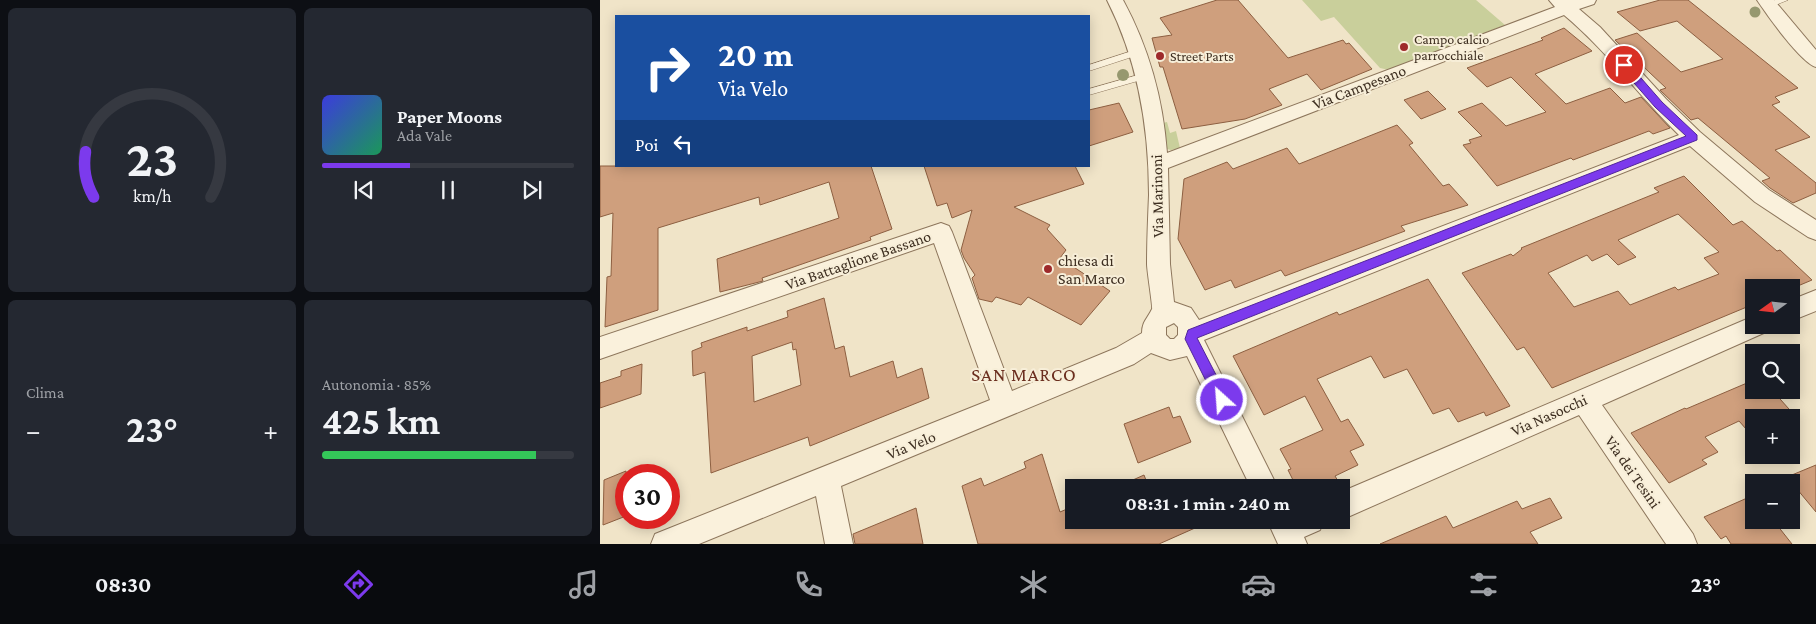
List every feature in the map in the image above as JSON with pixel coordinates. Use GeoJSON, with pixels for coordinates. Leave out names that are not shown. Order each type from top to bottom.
{"type":"FeatureCollection","features":[{"type":"Feature","properties":{"kind":"street","name":"Via Marinoni"},"geometry":{"type":"LineString","coordinates":[[1115,0],[1129,24],[1145,76],[1152,107],[1158,164],[1159,327]]}},
{"type":"Feature","properties":{"kind":"street","name":"Via Campesano"},"geometry":{"type":"LineString","coordinates":[[1158,164],[1562,4],[1588,0]]}},
{"type":"Feature","properties":{"kind":"street"},"geometry":{"type":"LineString","coordinates":[[1773,2],[1816,61]]}},
{"type":"Feature","properties":{"kind":"street"},"geometry":{"type":"LineString","coordinates":[[1562,4],[1594,31],[1649,94],[1693,137],[1762,196],[1816,231]]}},
{"type":"Feature","properties":{"kind":"street"},"geometry":{"type":"LineString","coordinates":[[1262,479],[1191,336],[1191,324],[1182,316],[1171,314],[1159,327],[1162,347],[1175,349],[1181,347],[1191,336],[1693,137]]}},
{"type":"Feature","properties":{"kind":"street","name":"Via Battaglione Bassano"},"geometry":{"type":"LineString","coordinates":[[600,348],[941,232],[1005,406]]}},
{"type":"Feature","properties":{"kind":"street"},"geometry":{"type":"LineString","coordinates":[[1800,307],[1816,300]]}},
{"type":"Feature","properties":{"kind":"street","name":"Via Velo"},"geometry":{"type":"LineString","coordinates":[[665,544],[826,480],[1125,356],[1159,327]]}},
{"type":"Feature","properties":{"kind":"street","name":"Via Nasocchi"},"geometry":{"type":"LineString","coordinates":[[1350,502],[1745,331]]}},
{"type":"Feature","properties":{"kind":"street","name":"Via dei Tesini"},"geometry":{"type":"LineString","coordinates":[[1584,400],[1683,544]]}},
{"type":"Feature","properties":{"kind":"street"},"geometry":{"type":"LineString","coordinates":[[826,480],[838,544]]}},
{"type":"Feature","properties":{"kind":"lane"},"geometry":{"type":"LineString","coordinates":[[1090,68],[1138,52]]}},
{"type":"Feature","properties":{"kind":"lane"},"geometry":{"type":"LineString","coordinates":[[1090,92],[1145,76]]}},
{"type":"Feature","properties":{"kind":"green space","name":"Campo calcio parrocchiale"},"geometry":{"type":"Polygon","coordinates":[[[1302,0],[1476,0],[1505,25],[1389,70],[1380,68],[1334,17],[1321,21],[1302,0]]]}},
{"type":"Feature","properties":{"kind":"green space"},"geometry":{"type":"Polygon","coordinates":[[[1167,122],[1170,133],[1176,131],[1180,148],[1167,149],[1163,123],[1167,122]]]}},
{"type":"Feature","properties":{"kind":"building"},"geometry":{"type":"Polygon","coordinates":[[[1217,0],[1238,0],[1288,58],[1343,40],[1346,44],[1349,43],[1372,69],[1321,90],[1307,74],[1269,89],[1282,105],[1245,119],[1182,129],[1152,38],[1172,35],[1160,18],[1217,0]]]}},
{"type":"Feature","properties":{"kind":"building"},"geometry":{"type":"Polygon","coordinates":[[[1660,0],[1688,0],[1798,88],[1775,97],[1780,102],[1772,105],[1810,137],[1775,150],[1816,183],[1816,193],[1793,203],[1770,188],[1762,181],[1770,178],[1698,118],[1691,120],[1660,90],[1666,88],[1615,40],[1637,33],[1681,72],[1723,59],[1677,21],[1640,31],[1617,12],[1660,0]]]}},
{"type":"Feature","properties":{"kind":"building"},"geometry":{"type":"Polygon","coordinates":[[[1564,28],[1592,51],[1535,74],[1566,104],[1610,88],[1625,103],[1641,97],[1670,128],[1653,134],[1649,131],[1497,186],[1463,145],[1471,143],[1469,140],[1482,136],[1458,112],[1482,103],[1506,126],[1546,112],[1511,77],[1487,87],[1467,68],[1543,40],[1541,38],[1564,28]]]}},
{"type":"Feature","properties":{"kind":"building"},"geometry":{"type":"Polygon","coordinates":[[[1428,91],[1446,109],[1421,119],[1404,100],[1428,91]]]}},
{"type":"Feature","properties":{"kind":"building"},"geometry":{"type":"Polygon","coordinates":[[[1119,103],[1133,132],[1090,146],[1090,110],[1119,103]]]}},
{"type":"Feature","properties":{"kind":"building"},"geometry":{"type":"Polygon","coordinates":[[[1397,125],[1413,143],[1409,145],[1443,186],[1449,184],[1468,205],[1401,226],[1405,231],[1285,276],[1281,270],[1235,288],[1231,280],[1205,290],[1178,239],[1184,179],[1227,162],[1233,169],[1287,148],[1299,164],[1397,125]]]}},
{"type":"Feature","properties":{"kind":"building"},"geometry":{"type":"Polygon","coordinates":[[[600,166],[871,167],[892,229],[870,237],[871,240],[762,278],[763,281],[720,292],[717,259],[839,218],[829,182],[760,205],[759,197],[658,228],[658,310],[605,327],[607,277],[611,276],[613,213],[600,217],[600,166]]]}},
{"type":"Feature","properties":{"kind":"building"},"geometry":{"type":"Polygon","coordinates":[[[924,167],[1076,167],[1084,184],[1014,207],[1050,225],[1047,229],[1066,250],[1060,258],[1110,291],[1081,325],[1028,297],[1021,305],[996,297],[992,302],[979,299],[972,278],[975,275],[961,250],[972,210],[952,218],[947,203],[937,206],[924,167]]]}},
{"type":"Feature","properties":{"kind":"building"},"geometry":{"type":"Polygon","coordinates":[[[1684,176],[1733,225],[1742,221],[1777,251],[1780,250],[1812,280],[1800,285],[1800,279],[1745,279],[1745,308],[1552,388],[1524,347],[1517,350],[1462,273],[1511,254],[1513,256],[1521,248],[1659,192],[1654,188],[1684,176]],[[1678,214],[1618,240],[1636,257],[1618,265],[1607,254],[1592,261],[1587,255],[1548,273],[1574,307],[1618,291],[1630,305],[1675,287],[1678,290],[1719,274],[1704,258],[1719,252],[1678,214]]]}},
{"type":"Feature","properties":{"kind":"building"},"geometry":{"type":"Polygon","coordinates":[[[1428,279],[1510,406],[1486,416],[1484,412],[1458,422],[1449,408],[1433,414],[1407,369],[1384,378],[1371,356],[1317,379],[1341,422],[1348,419],[1364,445],[1350,451],[1358,465],[1335,476],[1337,479],[1292,479],[1288,470],[1291,469],[1280,449],[1323,430],[1305,396],[1264,415],[1233,356],[1337,312],[1339,315],[1428,279]]]}},
{"type":"Feature","properties":{"kind":"building"},"geometry":{"type":"Polygon","coordinates":[[[824,298],[835,349],[844,346],[850,377],[893,361],[897,378],[922,368],[929,398],[810,446],[808,437],[711,473],[705,372],[693,376],[692,351],[702,347],[701,343],[747,327],[747,331],[788,317],[787,311],[824,298]],[[792,342],[752,356],[754,402],[801,385],[796,349],[793,350],[792,342]]]}},
{"type":"Feature","properties":{"kind":"building"},"geometry":{"type":"Polygon","coordinates":[[[642,364],[641,394],[600,408],[600,383],[621,376],[621,371],[642,364]]]}},
{"type":"Feature","properties":{"kind":"building"},"geometry":{"type":"Polygon","coordinates":[[[1745,384],[1745,399],[1780,399],[1789,409],[1745,409],[1745,428],[1739,421],[1705,437],[1718,452],[1702,460],[1707,464],[1669,483],[1631,433],[1745,384]]]}},
{"type":"Feature","properties":{"kind":"building"},"geometry":{"type":"Polygon","coordinates":[[[1169,407],[1173,418],[1180,416],[1191,442],[1138,463],[1124,424],[1169,407]]]}},
{"type":"Feature","properties":{"kind":"building"},"geometry":{"type":"Polygon","coordinates":[[[1042,454],[1060,512],[1065,510],[1065,529],[1193,529],[1159,544],[978,544],[962,486],[981,478],[984,486],[1026,468],[1024,462],[1042,454]]]}},
{"type":"Feature","properties":{"kind":"building"},"geometry":{"type":"Polygon","coordinates":[[[1816,465],[1816,512],[1800,493],[1800,474],[1794,474],[1816,465]]]}},
{"type":"Feature","properties":{"kind":"building"},"geometry":{"type":"Polygon","coordinates":[[[1144,475],[1146,479],[1135,479],[1144,475]]]}},
{"type":"Feature","properties":{"kind":"building"},"geometry":{"type":"Polygon","coordinates":[[[615,476],[615,520],[603,525],[604,480],[615,476]]]}},
{"type":"Feature","properties":{"kind":"building"},"geometry":{"type":"Polygon","coordinates":[[[1550,498],[1562,518],[1530,532],[1538,544],[1380,544],[1446,516],[1453,528],[1517,501],[1522,509],[1550,498]]]}},
{"type":"Feature","properties":{"kind":"building"},"geometry":{"type":"Polygon","coordinates":[[[1745,499],[1745,529],[1780,529],[1792,544],[1731,544],[1726,536],[1721,539],[1704,517],[1745,499]]]}},
{"type":"Feature","properties":{"kind":"building"},"geometry":{"type":"Polygon","coordinates":[[[916,508],[923,544],[855,544],[853,534],[916,508]]]}},
{"type":"Feature","properties":{"kind":"place","name":"Campo calcio parrocchiale"},"geometry":{"type":"Point","coordinates":[1404,47]}},
{"type":"Feature","properties":{"kind":"place","name":"Street Parts"},"geometry":{"type":"Point","coordinates":[1160,56]}},
{"type":"Feature","properties":{"kind":"place","name":"chiesa di San Marco"},"geometry":{"type":"Point","coordinates":[1048,269]}},
{"type":"Feature","properties":{"kind":"district","name":"SAN MARCO"},"geometry":{"type":"Point","coordinates":[1024,374]}},
{"type":"Feature","properties":{"kind":"route"},"geometry":{"type":"LineString","coordinates":[[1222,400],[1191,339],[1192,334],[1693,137],[1658,104],[1624,65]]}}]}
